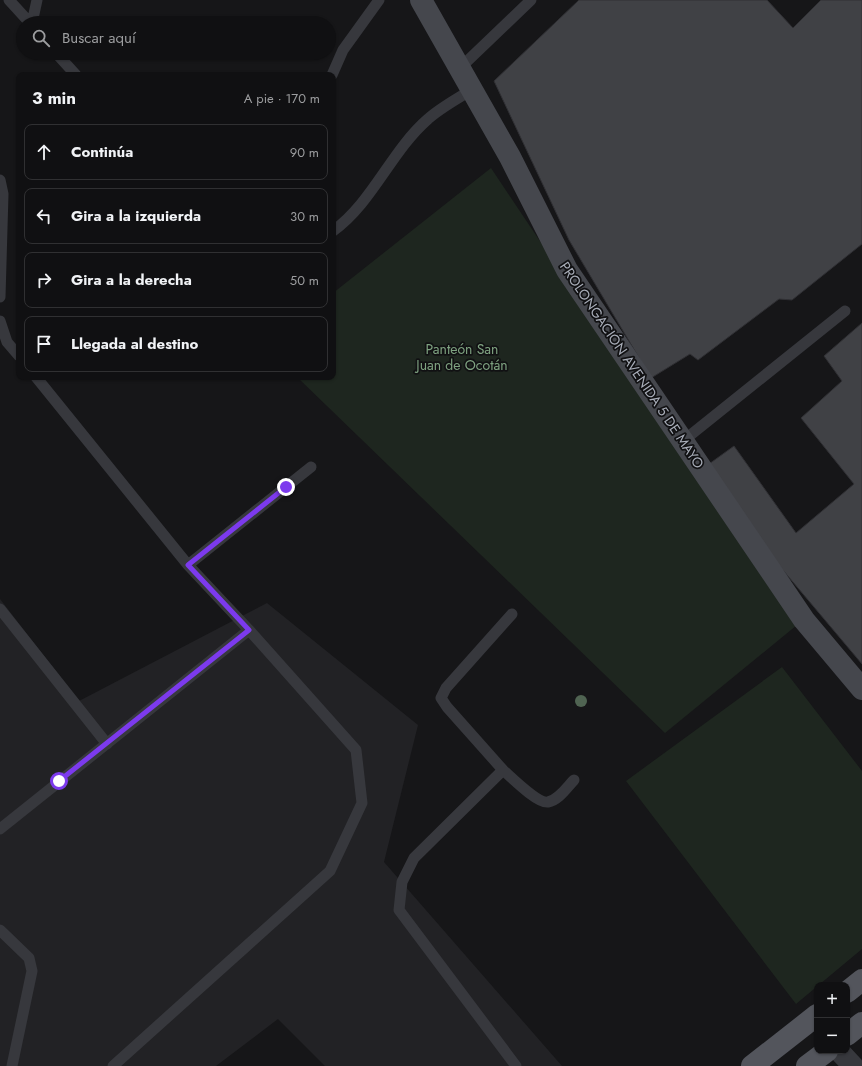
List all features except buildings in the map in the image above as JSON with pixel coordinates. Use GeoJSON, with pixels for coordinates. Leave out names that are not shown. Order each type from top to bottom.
{"type":"FeatureCollection","features":[{"type":"Feature","properties":{"kind":"main road","name":"PROLONGACIÓN AVENIDA 5 DE MAYO"},"geometry":{"type":"LineString","coordinates":[[421,0],[510,157],[567,270],[804,620],[862,689]]}},
{"type":"Feature","properties":{"kind":"main road"},"geometry":{"type":"LineString","coordinates":[[850,990],[862,980]]}},
{"type":"Feature","properties":{"kind":"main road"},"geometry":{"type":"LineString","coordinates":[[752,1066],[814,1017]]}},
{"type":"Feature","properties":{"kind":"main road"},"geometry":{"type":"LineString","coordinates":[[850,1033],[862,1024]]}},
{"type":"Feature","properties":{"kind":"main road"},"geometry":{"type":"LineString","coordinates":[[807,1066],[823,1054]]}},
{"type":"Feature","properties":{"kind":"street"},"geometry":{"type":"LineString","coordinates":[[842,1054],[853,1066]]}},
{"type":"Feature","properties":{"kind":"lane"},"geometry":{"type":"LineString","coordinates":[[9,0],[24,16]]}},
{"type":"Feature","properties":{"kind":"lane"},"geometry":{"type":"LineString","coordinates":[[33,16],[37,0]]}},
{"type":"Feature","properties":{"kind":"lane"},"geometry":{"type":"LineString","coordinates":[[333,72],[343,50],[379,0]]}},
{"type":"Feature","properties":{"kind":"lane"},"geometry":{"type":"LineString","coordinates":[[459,69],[531,0]]}},
{"type":"Feature","properties":{"kind":"lane"},"geometry":{"type":"LineString","coordinates":[[62,60],[73,72]]}},
{"type":"Feature","properties":{"kind":"lane"},"geometry":{"type":"LineString","coordinates":[[336,225],[359,207],[411,137],[428,119],[471,90]]}},
{"type":"Feature","properties":{"kind":"lane"},"geometry":{"type":"LineString","coordinates":[[0,180],[4,194],[0,297]]}},
{"type":"Feature","properties":{"kind":"lane"},"geometry":{"type":"LineString","coordinates":[[683,441],[845,311]]}},
{"type":"Feature","properties":{"kind":"lane"},"geometry":{"type":"LineString","coordinates":[[0,321],[7,342],[16,352]]}},
{"type":"Feature","properties":{"kind":"lane"},"geometry":{"type":"LineString","coordinates":[[38,380],[188,565],[249,630],[356,750],[362,803],[330,870],[113,1066]]}},
{"type":"Feature","properties":{"kind":"lane"},"geometry":{"type":"LineString","coordinates":[[188,565],[311,467]]}},
{"type":"Feature","properties":{"kind":"lane"},"geometry":{"type":"LineString","coordinates":[[0,609],[107,744]]}},
{"type":"Feature","properties":{"kind":"lane"},"geometry":{"type":"LineString","coordinates":[[512,614],[446,688],[441,698],[447,707],[503,770],[539,801],[548,803],[556,799],[574,780]]}},
{"type":"Feature","properties":{"kind":"lane"},"geometry":{"type":"LineString","coordinates":[[0,828],[249,630]]}},
{"type":"Feature","properties":{"kind":"lane"},"geometry":{"type":"LineString","coordinates":[[503,770],[414,858],[402,882],[399,910],[516,1066]]}},
{"type":"Feature","properties":{"kind":"lane"},"geometry":{"type":"LineString","coordinates":[[0,930],[29,958],[32,971],[12,1066]]}},
{"type":"Feature","properties":{"kind":"shaded area"},"geometry":{"type":"Polygon","coordinates":[[[0,599],[79,701],[267,603],[418,725],[384,862],[562,1066],[325,1066],[278,1019],[216,1066],[0,1066],[0,599]]]}},
{"type":"Feature","properties":{"kind":"green space","name":"Panteón San Juan de Ocotán"},"geometry":{"type":"Polygon","coordinates":[[[491,168],[797,625],[665,733],[300,380],[336,380],[336,291],[491,168]]]}},
{"type":"Feature","properties":{"kind":"green space"},"geometry":{"type":"Polygon","coordinates":[[[782,667],[862,771],[862,949],[822,982],[814,982],[814,989],[796,1004],[626,781],[782,667]]]}},
{"type":"Feature","properties":{"kind":"route"},"geometry":{"type":"LineString","coordinates":[[59,781],[249,630],[188,565],[286,487]]}}]}
